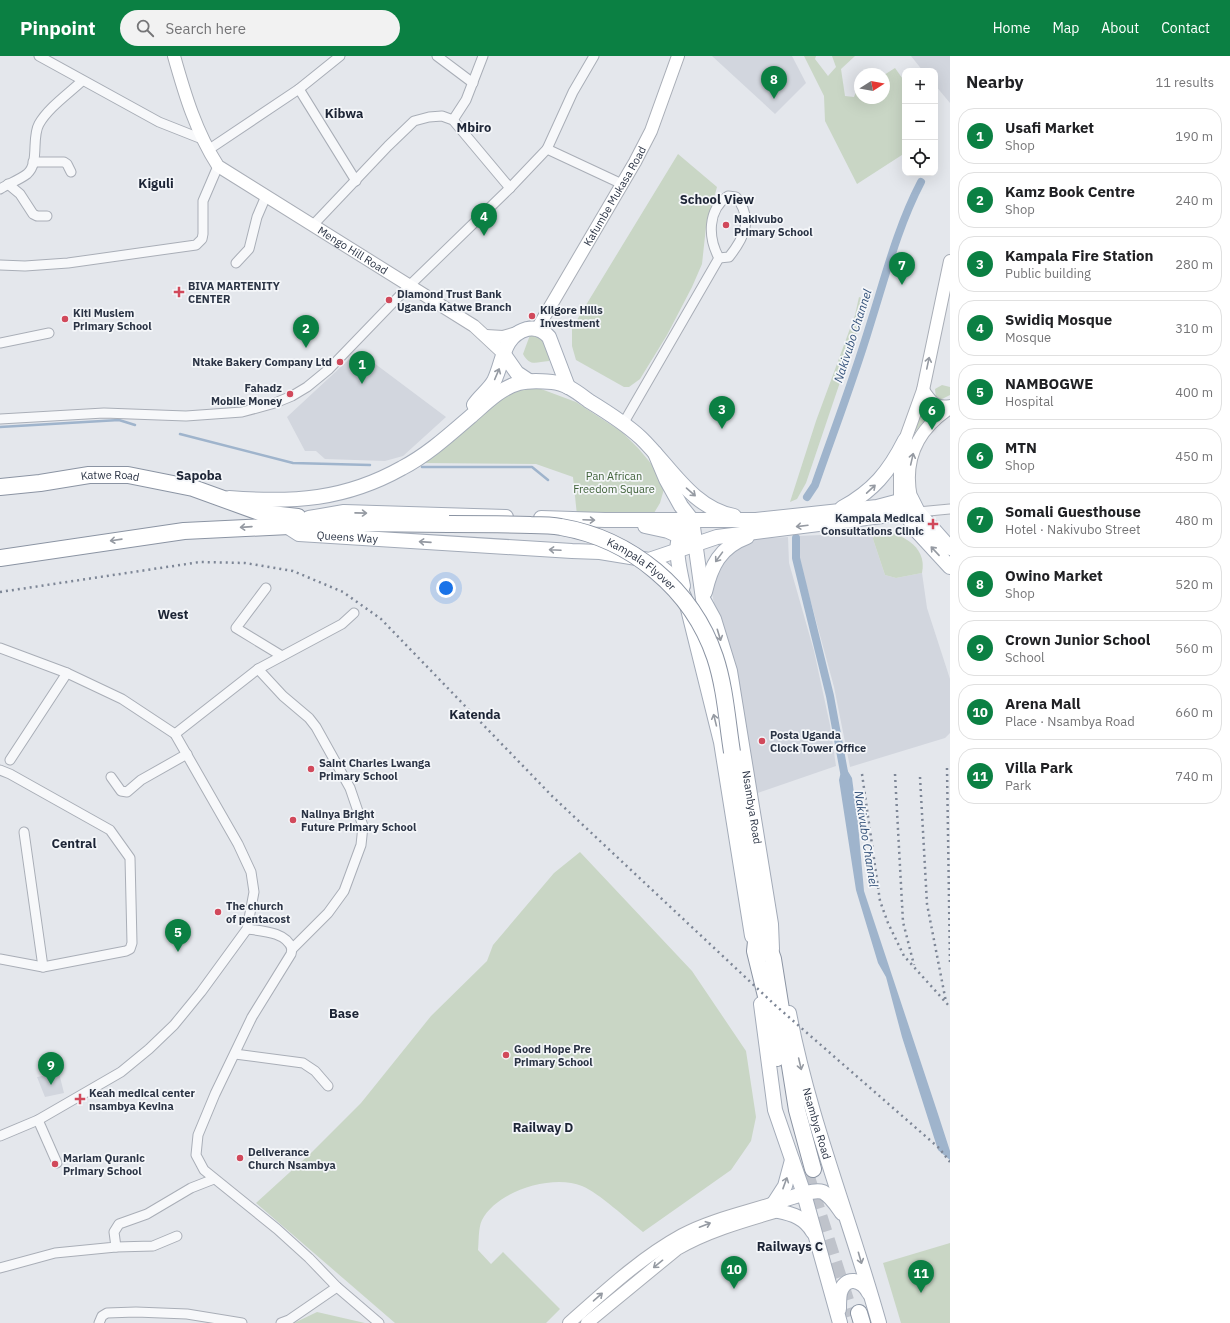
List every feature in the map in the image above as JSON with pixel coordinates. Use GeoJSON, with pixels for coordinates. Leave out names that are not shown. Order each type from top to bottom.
{"type":"FeatureCollection","features":[{"type":"Feature","properties":{"kind":"highway","name":"Katwe Road"},"geometry":{"type":"LineString","coordinates":[[0,487],[40,483],[89,475],[128,475],[193,488],[262,513],[351,523]]}},
{"type":"Feature","properties":{"kind":"highway","name":"Kampala Flyover"},"geometry":{"type":"LineString","coordinates":[[351,523],[560,526],[583,531],[607,540],[649,565],[668,581],[682,598],[698,619],[707,638],[720,677],[745,833]]}},
{"type":"Feature","properties":{"kind":"highway"},"geometry":{"type":"LineString","coordinates":[[0,558],[184,531],[351,523]]}},
{"type":"Feature","properties":{"kind":"highway"},"geometry":{"type":"LineString","coordinates":[[745,833],[764,931],[773,958],[797,1110],[809,1170],[786,1112],[766,996],[755,951],[757,932],[745,833]]}},
{"type":"Feature","properties":{"kind":"main road","name":"Kafumbe Mukasa Road"},"geometry":{"type":"LineString","coordinates":[[537,329],[622,184],[650,131],[678,56]]}},
{"type":"Feature","properties":{"kind":"main road","name":"Mengo Hill Road"},"geometry":{"type":"LineString","coordinates":[[176,57],[189,108],[202,139],[218,166],[314,224],[410,285],[486,336],[503,353]]}},
{"type":"Feature","properties":{"kind":"main road"},"geometry":{"type":"LineString","coordinates":[[838,510],[864,495],[879,481],[896,458],[905,440],[923,390],[950,261]]}},
{"type":"Feature","properties":{"kind":"main road"},"geometry":{"type":"LineString","coordinates":[[486,336],[503,337],[522,331],[537,329],[544,332],[549,337],[568,387]]}},
{"type":"Feature","properties":{"kind":"main road"},"geometry":{"type":"LineString","coordinates":[[458,428],[493,382],[503,353],[511,338],[522,331]]}},
{"type":"Feature","properties":{"kind":"main road"},"geometry":{"type":"LineString","coordinates":[[503,353],[517,373],[529,381]]}},
{"type":"Feature","properties":{"kind":"main road"},"geometry":{"type":"LineString","coordinates":[[218,497],[270,501],[298,500],[349,491],[376,481],[403,468],[422,456],[499,393],[517,383],[529,381],[555,382],[568,387],[641,438],[682,484],[706,505],[724,514],[760,525]]}},
{"type":"Feature","properties":{"kind":"main road"},"geometry":{"type":"LineString","coordinates":[[923,390],[937,406],[943,408],[950,407]]}},
{"type":"Feature","properties":{"kind":"main road"},"geometry":{"type":"LineString","coordinates":[[950,407],[934,419],[919,438],[910,464],[910,506],[950,548]]}},
{"type":"Feature","properties":{"kind":"main road"},"geometry":{"type":"LineString","coordinates":[[905,440],[900,472],[921,536]]}},
{"type":"Feature","properties":{"kind":"main road"},"geometry":{"type":"LineString","coordinates":[[655,453],[666,479],[681,506],[692,520]]}},
{"type":"Feature","properties":{"kind":"main road"},"geometry":{"type":"LineString","coordinates":[[703,599],[711,568],[725,549],[760,525],[838,510],[910,506]]}},
{"type":"Feature","properties":{"kind":"main road"},"geometry":{"type":"LineString","coordinates":[[309,518],[344,512],[621,520],[692,520],[760,525],[882,516],[910,506]]}},
{"type":"Feature","properties":{"kind":"main road"},"geometry":{"type":"LineString","coordinates":[[882,516],[921,536],[950,567]]}},
{"type":"Feature","properties":{"kind":"main road"},"geometry":{"type":"LineString","coordinates":[[621,520],[656,528],[680,536],[695,545]]}},
{"type":"Feature","properties":{"kind":"main road"},"geometry":{"type":"LineString","coordinates":[[686,602],[678,563],[678,550],[680,536],[683,529],[692,520]]}},
{"type":"Feature","properties":{"kind":"main road","name":"Nsambya Road"},"geometry":{"type":"LineString","coordinates":[[692,520],[703,599],[714,619],[730,671],[771,924],[773,958],[784,990],[809,1102],[849,1221],[879,1323]]}},
{"type":"Feature","properties":{"kind":"main road","name":"Queens Way"},"geometry":{"type":"LineString","coordinates":[[285,525],[299,534],[572,552],[600,552],[649,560],[717,537],[760,525]]}},
{"type":"Feature","properties":{"kind":"main road","name":"Nsambya Road"},"geometry":{"type":"LineString","coordinates":[[649,560],[661,566],[674,577],[683,591],[686,602],[722,748],[755,951],[765,1041],[776,1110],[817,1240],[851,1320]]}},
{"type":"Feature","properties":{"kind":"main road"},"geometry":{"type":"LineString","coordinates":[[587,1323],[677,1249],[690,1241],[739,1223],[776,1207],[785,1186],[792,1160]]}},
{"type":"Feature","properties":{"kind":"main road"},"geometry":{"type":"LineString","coordinates":[[569,1323],[626,1273],[681,1236],[703,1225],[776,1207],[823,1192],[829,1182],[831,1169]]}},
{"type":"Feature","properties":{"kind":"main road"},"geometry":{"type":"LineString","coordinates":[[823,1192],[834,1201],[849,1221]]}},
{"type":"Feature","properties":{"kind":"main road"},"geometry":{"type":"LineString","coordinates":[[776,1207],[801,1218],[809,1225],[817,1240]]}},
{"type":"Feature","properties":{"kind":"main road"},"geometry":{"type":"LineString","coordinates":[[851,1320],[839,1301],[840,1292],[845,1285],[853,1281],[860,1282],[866,1287],[873,1300]]}},
{"type":"Feature","properties":{"kind":"street"},"geometry":{"type":"LineString","coordinates":[[39,56],[82,82],[159,122],[202,139]]}},
{"type":"Feature","properties":{"kind":"street"},"geometry":{"type":"LineString","coordinates":[[208,150],[299,89],[340,56]]}},
{"type":"Feature","properties":{"kind":"street"},"geometry":{"type":"LineString","coordinates":[[437,56],[473,83]]}},
{"type":"Feature","properties":{"kind":"street"},"geometry":{"type":"LineString","coordinates":[[453,120],[466,100],[483,56]]}},
{"type":"Feature","properties":{"kind":"street"},"geometry":{"type":"LineString","coordinates":[[0,419],[104,413],[215,415],[242,412],[275,403],[292,396],[317,379],[410,285],[510,188],[547,149],[573,92],[594,56]]}},
{"type":"Feature","properties":{"kind":"street"},"geometry":{"type":"LineString","coordinates":[[0,189],[27,174],[33,162],[36,130],[40,123],[82,82]]}},
{"type":"Feature","properties":{"kind":"street"},"geometry":{"type":"LineString","coordinates":[[299,89],[356,181]]}},
{"type":"Feature","properties":{"kind":"street"},"geometry":{"type":"LineString","coordinates":[[314,224],[388,146],[414,121],[429,117],[442,116],[453,120],[510,188]]}},
{"type":"Feature","properties":{"kind":"street"},"geometry":{"type":"LineString","coordinates":[[547,149],[622,184]]}},
{"type":"Feature","properties":{"kind":"street"},"geometry":{"type":"LineString","coordinates":[[33,162],[64,162],[67,164],[71,172]]}},
{"type":"Feature","properties":{"kind":"street"},"geometry":{"type":"LineString","coordinates":[[0,265],[25,266],[68,263],[196,245],[202,239],[203,234],[203,201],[205,192],[218,166]]}},
{"type":"Feature","properties":{"kind":"street"},"geometry":{"type":"LineString","coordinates":[[8,184],[20,194],[33,214],[37,216],[47,216]]}},
{"type":"Feature","properties":{"kind":"street"},"geometry":{"type":"LineString","coordinates":[[236,263],[249,249],[257,217],[266,196]]}},
{"type":"Feature","properties":{"kind":"street"},"geometry":{"type":"LineString","coordinates":[[732,196],[736,197],[740,202],[746,223],[745,231],[742,240],[729,257],[719,258],[711,240],[714,214],[720,202],[732,196]]}},
{"type":"Feature","properties":{"kind":"street"},"geometry":{"type":"LineString","coordinates":[[623,424],[719,258]]}},
{"type":"Feature","properties":{"kind":"street"},"geometry":{"type":"LineString","coordinates":[[0,343],[49,334]]}},
{"type":"Feature","properties":{"kind":"street"},"geometry":{"type":"LineString","coordinates":[[910,506],[950,509]]}},
{"type":"Feature","properties":{"kind":"street"},"geometry":{"type":"LineString","coordinates":[[266,588],[236,628],[282,656]]}},
{"type":"Feature","properties":{"kind":"street"},"geometry":{"type":"LineString","coordinates":[[175,734],[258,669],[342,624],[354,613]]}},
{"type":"Feature","properties":{"kind":"street"},"geometry":{"type":"LineString","coordinates":[[0,648],[67,673],[122,698],[175,734],[238,844],[251,872],[254,892],[247,929],[201,992],[174,1025],[149,1049],[121,1072],[38,1120],[0,1136]]}},
{"type":"Feature","properties":{"kind":"street"},"geometry":{"type":"LineString","coordinates":[[258,669],[283,696],[309,718],[316,727],[350,788],[363,826],[361,845],[344,891],[328,913],[292,949],[291,954],[252,1017],[215,1094],[198,1135],[196,1155],[204,1170],[251,1208],[308,1258],[337,1287],[379,1323]]}},
{"type":"Feature","properties":{"kind":"street"},"geometry":{"type":"LineString","coordinates":[[10,760],[67,673]]}},
{"type":"Feature","properties":{"kind":"street"},"geometry":{"type":"LineString","coordinates":[[111,777],[122,791],[127,792],[141,780],[187,754]]}},
{"type":"Feature","properties":{"kind":"street"},"geometry":{"type":"LineString","coordinates":[[0,770],[10,774],[110,830],[130,858],[132,943],[130,949],[126,951],[43,967],[0,959]]}},
{"type":"Feature","properties":{"kind":"street"},"geometry":{"type":"LineString","coordinates":[[24,832],[43,967]]}},
{"type":"Feature","properties":{"kind":"street"},"geometry":{"type":"LineString","coordinates":[[247,929],[270,933],[285,939],[292,949]]}},
{"type":"Feature","properties":{"kind":"street"},"geometry":{"type":"LineString","coordinates":[[235,1054],[303,1063],[315,1072],[328,1086]]}},
{"type":"Feature","properties":{"kind":"street"},"geometry":{"type":"LineString","coordinates":[[38,1120],[57,1164]]}},
{"type":"Feature","properties":{"kind":"street"},"geometry":{"type":"LineString","coordinates":[[116,1247],[114,1232],[119,1224],[147,1214],[191,1188],[214,1179]]}},
{"type":"Feature","properties":{"kind":"street"},"geometry":{"type":"LineString","coordinates":[[0,1268],[55,1253],[116,1247],[153,1246],[176,1236]]}},
{"type":"Feature","properties":{"kind":"street"},"geometry":{"type":"LineString","coordinates":[[281,1323],[289,1320],[337,1287]]}},
{"type":"Feature","properties":{"kind":"street"},"geometry":{"type":"LineString","coordinates":[[100,1323],[102,1316],[107,1313],[136,1312],[187,1314],[242,1323]]}},
{"type":"Feature","properties":{"kind":"shaded area"},"geometry":{"type":"Polygon","coordinates":[[[712,56],[792,56],[806,83],[775,114],[712,56]]]}},
{"type":"Feature","properties":{"kind":"shaded area"},"geometry":{"type":"Polygon","coordinates":[[[911,56],[950,56],[950,103],[938,89],[938,68],[921,68],[911,56]]]}},
{"type":"Feature","properties":{"kind":"shaded area"},"geometry":{"type":"Polygon","coordinates":[[[358,351],[446,417],[403,456],[385,461],[325,459],[316,451],[305,451],[287,417],[358,351]]]}},
{"type":"Feature","properties":{"kind":"shaded area"},"geometry":{"type":"Polygon","coordinates":[[[875,528],[873,539],[885,575],[896,578],[922,573],[927,608],[950,679],[950,733],[945,738],[850,767],[834,687],[799,558],[797,536],[821,535],[875,528]]]}},
{"type":"Feature","properties":{"kind":"shaded area"},"geometry":{"type":"Polygon","coordinates":[[[788,537],[789,563],[814,651],[830,725],[836,766],[749,796],[732,695],[711,588],[718,570],[731,552],[755,539],[788,537]]]}},
{"type":"Feature","properties":{"kind":"shaded area"},"geometry":{"type":"Polygon","coordinates":[[[59,1073],[64,1093],[45,1097],[37,1077],[59,1073]]]}},
{"type":"Feature","properties":{"kind":"green space"},"geometry":{"type":"Polygon","coordinates":[[[804,56],[816,56],[815,59],[828,76],[836,67],[832,56],[855,56],[841,69],[845,96],[854,97],[854,104],[890,104],[890,71],[895,68],[902,78],[902,155],[857,184],[825,121],[824,96],[804,56]]]}},
{"type":"Feature","properties":{"kind":"green space"},"geometry":{"type":"Polygon","coordinates":[[[678,154],[717,187],[706,227],[702,264],[692,287],[667,335],[640,379],[629,387],[624,387],[576,360],[572,346],[572,328],[678,154]]]}},
{"type":"Feature","properties":{"kind":"green space"},"geometry":{"type":"Polygon","coordinates":[[[859,297],[866,300],[865,308],[806,483],[797,499],[790,502],[816,421],[855,315],[859,297]]]}},
{"type":"Feature","properties":{"kind":"green space"},"geometry":{"type":"Polygon","coordinates":[[[530,335],[541,338],[550,354],[549,361],[534,363],[528,361],[523,354],[530,335]]]}},
{"type":"Feature","properties":{"kind":"green space"},"geometry":{"type":"Polygon","coordinates":[[[942,385],[950,387],[950,395],[940,400],[936,398],[935,389],[942,385]]]}},
{"type":"Feature","properties":{"kind":"green space","name":"Pan African Freedom Square"},"geometry":{"type":"Polygon","coordinates":[[[533,386],[576,402],[622,432],[638,448],[659,473],[664,489],[660,503],[654,513],[637,522],[578,525],[573,477],[536,464],[422,463],[509,393],[533,386]]]}},
{"type":"Feature","properties":{"kind":"green space"},"geometry":{"type":"Polygon","coordinates":[[[923,401],[937,411],[924,421],[914,433],[923,401]]]}},
{"type":"Feature","properties":{"kind":"green space"},"geometry":{"type":"Polygon","coordinates":[[[875,528],[902,537],[916,547],[923,563],[922,573],[896,578],[885,575],[873,539],[875,528]]]}},
{"type":"Feature","properties":{"kind":"green space"},"geometry":{"type":"Polygon","coordinates":[[[580,852],[692,971],[746,1051],[756,1117],[751,1141],[731,1170],[643,1232],[597,1194],[582,1186],[570,1183],[556,1182],[526,1188],[512,1193],[489,1210],[481,1223],[478,1250],[491,1264],[503,1252],[560,1309],[546,1323],[395,1323],[256,1203],[312,1152],[361,1103],[431,1016],[487,961],[493,945],[554,873],[580,852]]]}},
{"type":"Feature","properties":{"kind":"green space"},"geometry":{"type":"Polygon","coordinates":[[[950,1243],[950,1323],[901,1323],[883,1263],[950,1243]]]}},
{"type":"Feature","properties":{"kind":"green space"},"geometry":{"type":"Polygon","coordinates":[[[317,1312],[365,1323],[294,1323],[317,1312]]]}},
{"type":"Feature","properties":{"kind":"water"},"geometry":{"type":"Polygon","coordinates":[[[843,763],[852,778],[864,891],[950,1151],[950,1160],[938,1150],[902,1037],[886,977],[878,963],[856,890],[839,780],[843,763]]]}},
{"type":"Feature","properties":{"kind":"waterway","name":"Nakivubo Channel"},"geometry":{"type":"LineString","coordinates":[[807,497],[815,485],[863,348],[898,235],[921,182]]}},
{"type":"Feature","properties":{"kind":"waterway"},"geometry":{"type":"LineString","coordinates":[[0,427],[119,420],[135,425]]}},
{"type":"Feature","properties":{"kind":"waterway"},"geometry":{"type":"LineString","coordinates":[[180,434],[293,463],[370,465]]}},
{"type":"Feature","properties":{"kind":"waterway"},"geometry":{"type":"LineString","coordinates":[[422,467],[532,467],[548,480]]}},
{"type":"Feature","properties":{"kind":"waterway","name":"Nakivubo Channel"},"geometry":{"type":"LineString","coordinates":[[796,538],[796,558],[830,696],[844,772]]}},
{"type":"Feature","properties":{"kind":"tunnel"},"geometry":{"type":"LineString","coordinates":[[805,1171],[851,1316]]}},
{"type":"Feature","properties":{"kind":"railway"},"geometry":{"type":"LineString","coordinates":[[0,592],[200,562],[245,563],[293,571],[343,592],[381,619],[552,796],[775,1005],[939,1148],[950,1162]]}},
{"type":"Feature","properties":{"kind":"railway"},"geometry":{"type":"LineString","coordinates":[[947,768],[950,965]]}},
{"type":"Feature","properties":{"kind":"railway"},"geometry":{"type":"LineString","coordinates":[[862,774],[880,901],[888,923],[904,956],[950,1007]]}},
{"type":"Feature","properties":{"kind":"railway"},"geometry":{"type":"LineString","coordinates":[[895,774],[903,922],[914,965]]}},
{"type":"Feature","properties":{"kind":"railway"},"geometry":{"type":"LineString","coordinates":[[920,777],[927,904],[946,1002]]}},
{"type":"Feature","properties":{"kind":"place","name":"Owino Market"},"geometry":{"type":"Point","coordinates":[774,99]}},
{"type":"Feature","properties":{"kind":"place","name":"Nakivubo Primary School"},"geometry":{"type":"Point","coordinates":[726,225]}},
{"type":"Feature","properties":{"kind":"place","name":"Swidiq Mosque"},"geometry":{"type":"Point","coordinates":[484,236]}},
{"type":"Feature","properties":{"kind":"place","name":"Somali Guesthouse"},"geometry":{"type":"Point","coordinates":[902,285]}},
{"type":"Feature","properties":{"kind":"place","name":"BIVA MARTENITY CENTER"},"geometry":{"type":"Point","coordinates":[179,292]}},
{"type":"Feature","properties":{"kind":"place","name":"Diamond Trust Bank Uganda Katwe Branch"},"geometry":{"type":"Point","coordinates":[389,300]}},
{"type":"Feature","properties":{"kind":"place","name":"Kilgore Hills Investment"},"geometry":{"type":"Point","coordinates":[532,316]}},
{"type":"Feature","properties":{"kind":"place","name":"Kiti Muslem Primary School"},"geometry":{"type":"Point","coordinates":[65,319]}},
{"type":"Feature","properties":{"kind":"place","name":"Kamz Book Centre"},"geometry":{"type":"Point","coordinates":[306,348]}},
{"type":"Feature","properties":{"kind":"place","name":"Ntake Bakery Company Ltd"},"geometry":{"type":"Point","coordinates":[340,362]}},
{"type":"Feature","properties":{"kind":"place","name":"Usafi Market"},"geometry":{"type":"Point","coordinates":[362,384]}},
{"type":"Feature","properties":{"kind":"place","name":"Fahadz Mobile Money"},"geometry":{"type":"Point","coordinates":[290,394]}},
{"type":"Feature","properties":{"kind":"place","name":"Kampala Fire Station"},"geometry":{"type":"Point","coordinates":[722,429]}},
{"type":"Feature","properties":{"kind":"place","name":"MTN"},"geometry":{"type":"Point","coordinates":[932,430]}},
{"type":"Feature","properties":{"kind":"place","name":"Kampala Medical Consultations Clinic"},"geometry":{"type":"Point","coordinates":[933,524]}},
{"type":"Feature","properties":{"kind":"place","name":"Posta Uganda Clock Tower Office"},"geometry":{"type":"Point","coordinates":[762,741]}},
{"type":"Feature","properties":{"kind":"place","name":"Saint Charles Lwanga Primary School"},"geometry":{"type":"Point","coordinates":[311,769]}},
{"type":"Feature","properties":{"kind":"place","name":"Nalinya Bright Future Primary School"},"geometry":{"type":"Point","coordinates":[293,820]}},
{"type":"Feature","properties":{"kind":"place","name":"The church of pentacost"},"geometry":{"type":"Point","coordinates":[218,912]}},
{"type":"Feature","properties":{"kind":"place","name":"NAMBOGWE"},"geometry":{"type":"Point","coordinates":[178,952]}},
{"type":"Feature","properties":{"kind":"place","name":"Good Hope Pre Primary School"},"geometry":{"type":"Point","coordinates":[506,1055]}},
{"type":"Feature","properties":{"kind":"place","name":"Crown Junior School"},"geometry":{"type":"Point","coordinates":[51,1085]}},
{"type":"Feature","properties":{"kind":"place","name":"Keah medical center nsambya Kevina"},"geometry":{"type":"Point","coordinates":[80,1099]}},
{"type":"Feature","properties":{"kind":"place","name":"Deliverance Church Nsambya"},"geometry":{"type":"Point","coordinates":[240,1158]}},
{"type":"Feature","properties":{"kind":"place","name":"Mariam Quranic Primary School"},"geometry":{"type":"Point","coordinates":[55,1164]}},
{"type":"Feature","properties":{"kind":"place","name":"Arena Mall"},"geometry":{"type":"Point","coordinates":[734,1289]}},
{"type":"Feature","properties":{"kind":"place","name":"Villa Park"},"geometry":{"type":"Point","coordinates":[921,1293]}},
{"type":"Feature","properties":{"kind":"district","name":"Kibwa"},"geometry":{"type":"Point","coordinates":[344,113]}},
{"type":"Feature","properties":{"kind":"district","name":"Mbiro"},"geometry":{"type":"Point","coordinates":[474,127]}},
{"type":"Feature","properties":{"kind":"district","name":"Kiguli"},"geometry":{"type":"Point","coordinates":[156,183]}},
{"type":"Feature","properties":{"kind":"district","name":"School View"},"geometry":{"type":"Point","coordinates":[717,199]}},
{"type":"Feature","properties":{"kind":"district","name":"Sapoba"},"geometry":{"type":"Point","coordinates":[199,475]}},
{"type":"Feature","properties":{"kind":"district","name":"West"},"geometry":{"type":"Point","coordinates":[173,614]}},
{"type":"Feature","properties":{"kind":"district","name":"Katenda"},"geometry":{"type":"Point","coordinates":[475,714]}},
{"type":"Feature","properties":{"kind":"district","name":"Central"},"geometry":{"type":"Point","coordinates":[74,843]}},
{"type":"Feature","properties":{"kind":"district","name":"Base"},"geometry":{"type":"Point","coordinates":[344,1013]}},
{"type":"Feature","properties":{"kind":"district","name":"Railway D"},"geometry":{"type":"Point","coordinates":[543,1127]}},
{"type":"Feature","properties":{"kind":"district","name":"Railways C"},"geometry":{"type":"Point","coordinates":[790,1246]}}]}
